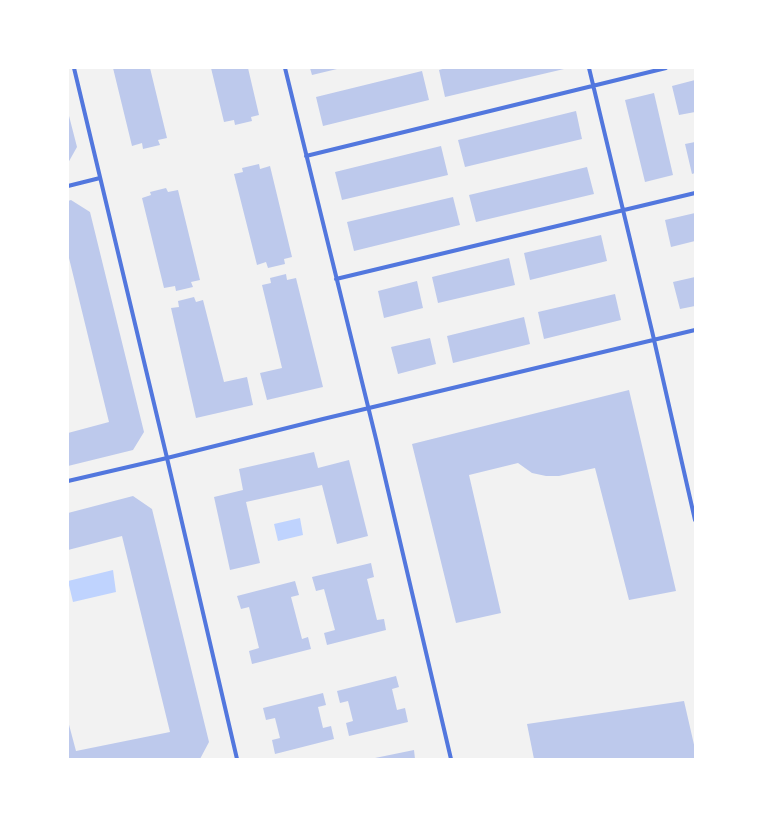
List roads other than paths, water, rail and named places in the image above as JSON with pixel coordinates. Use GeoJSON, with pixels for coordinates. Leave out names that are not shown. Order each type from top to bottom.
{"type":"FeatureCollection","features":[{"type":"Feature","properties":{"kind":"street"},"geometry":{"type":"LineString","coordinates":[[74,68],[237,759]]}},
{"type":"Feature","properties":{"kind":"street"},"geometry":{"type":"LineString","coordinates":[[285,68],[376,439],[451,759]]}},
{"type":"Feature","properties":{"kind":"street"},"geometry":{"type":"LineString","coordinates":[[588,68],[654,340],[695,520]]}},
{"type":"Feature","properties":{"kind":"street"},"geometry":{"type":"LineString","coordinates":[[306,156],[666,68]]}},
{"type":"Feature","properties":{"kind":"street"},"geometry":{"type":"LineString","coordinates":[[68,186],[100,178]]}},
{"type":"Feature","properties":{"kind":"street"},"geometry":{"type":"LineString","coordinates":[[336,279],[695,193]]}},
{"type":"Feature","properties":{"kind":"street"},"geometry":{"type":"LineString","coordinates":[[68,481],[695,330]]}},
{"type":"Feature","properties":{"kind":"water"},"geometry":{"type":"Polygon","coordinates":[[[300,518],[303,535],[278,541],[274,524],[300,518]]]}},
{"type":"Feature","properties":{"kind":"water"},"geometry":{"type":"Polygon","coordinates":[[[113,570],[116,592],[73,602],[68,581],[113,570]]]}}]}
